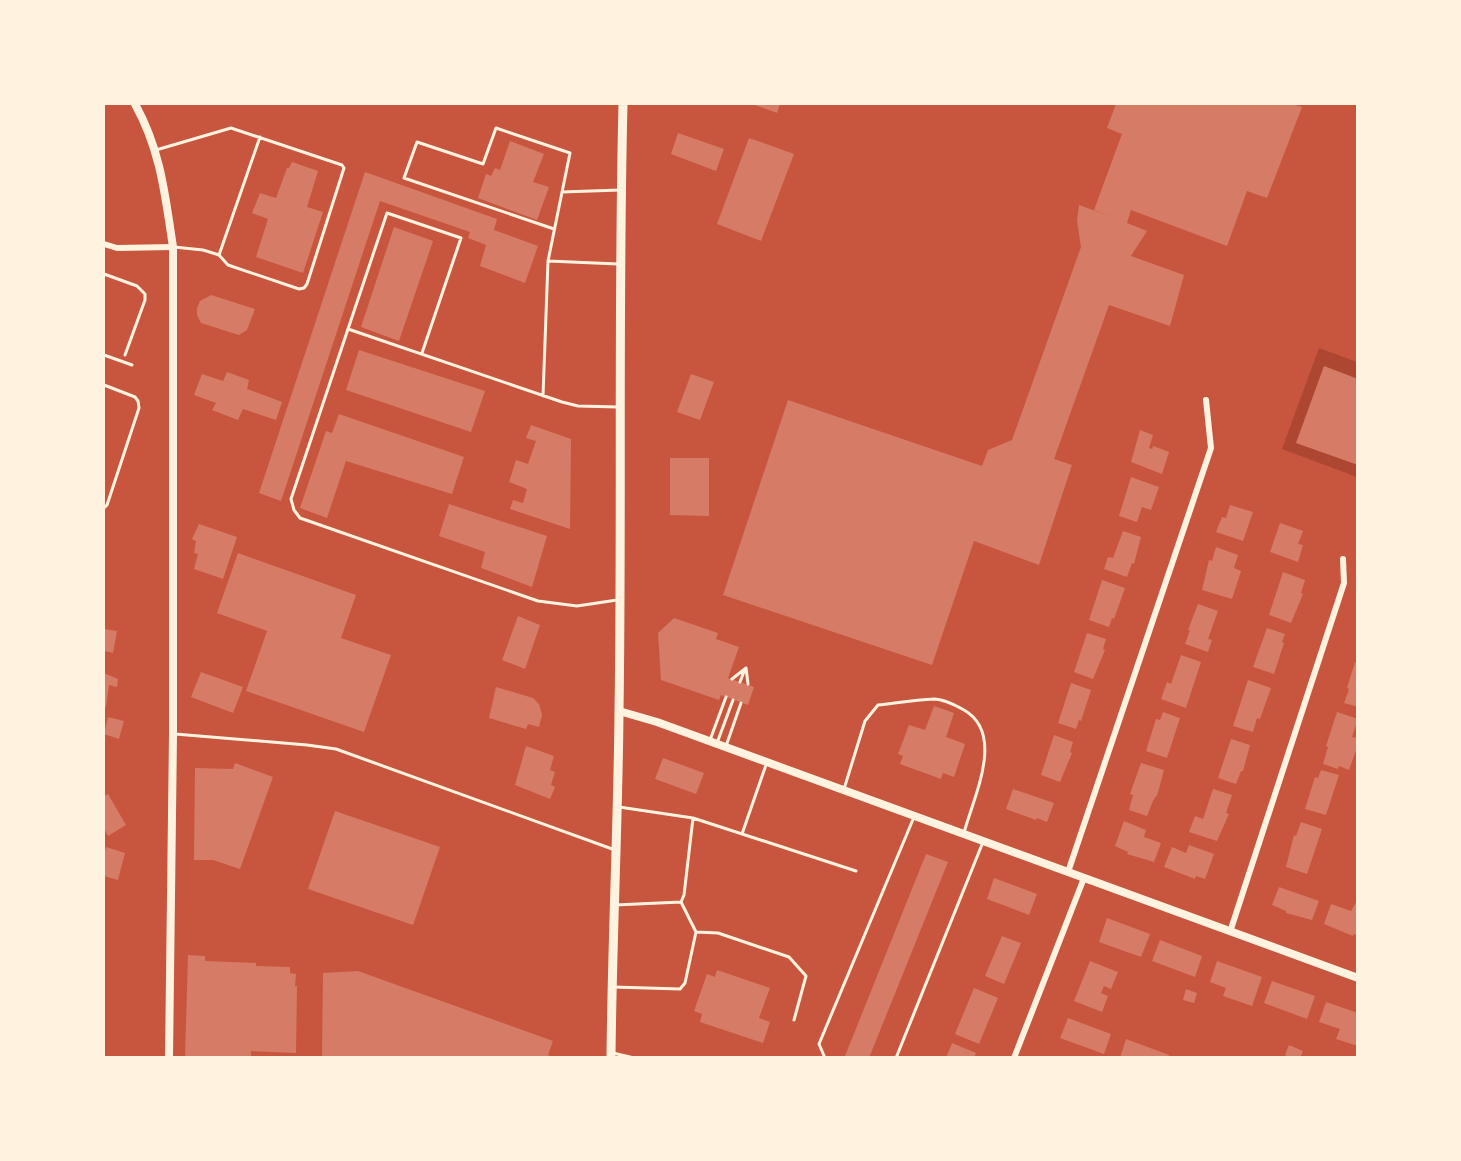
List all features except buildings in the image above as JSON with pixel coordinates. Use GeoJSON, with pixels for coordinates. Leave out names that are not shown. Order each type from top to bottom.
{"type":"FeatureCollection","features":[{"type":"Feature","properties":{"kind":"main road"},"geometry":{"type":"LineString","coordinates":[[611,1055],[619,711],[623,104]]}},
{"type":"Feature","properties":{"kind":"street"},"geometry":{"type":"LineString","coordinates":[[135,104],[146,122],[163,176],[173,247],[173,734],[170,1058]]}},
{"type":"Feature","properties":{"kind":"street"},"geometry":{"type":"LineString","coordinates":[[104,243],[117,248],[173,247]]}},
{"type":"Feature","properties":{"kind":"street"},"geometry":{"type":"LineString","coordinates":[[1068,872],[1211,448],[1206,400]]}},
{"type":"Feature","properties":{"kind":"street"},"geometry":{"type":"LineString","coordinates":[[1230,932],[1344,583],[1343,559]]}},
{"type":"Feature","properties":{"kind":"street"},"geometry":{"type":"LineString","coordinates":[[619,711],[657,722],[1358,978]]}},
{"type":"Feature","properties":{"kind":"street"},"geometry":{"type":"LineString","coordinates":[[1014,1058],[1084,878]]}},
{"type":"Feature","properties":{"kind":"lane"},"geometry":{"type":"LineString","coordinates":[[543,396],[548,261],[570,153],[496,128],[483,164],[417,142],[404,178],[554,230]]}},
{"type":"Feature","properties":{"kind":"lane"},"geometry":{"type":"LineString","coordinates":[[156,150],[225,129],[235,129],[342,165],[344,168],[304,288],[299,289],[228,265],[219,255],[202,250],[173,247]]}},
{"type":"Feature","properties":{"kind":"lane"},"geometry":{"type":"LineString","coordinates":[[219,255],[260,136]]}},
{"type":"Feature","properties":{"kind":"lane"},"geometry":{"type":"LineString","coordinates":[[562,192],[622,189]]}},
{"type":"Feature","properties":{"kind":"lane"},"geometry":{"type":"LineString","coordinates":[[422,353],[460,238],[387,213],[291,499],[294,510],[300,518],[538,601],[577,606],[619,599]]}},
{"type":"Feature","properties":{"kind":"lane"},"geometry":{"type":"LineString","coordinates":[[548,261],[622,264]]}},
{"type":"Feature","properties":{"kind":"lane"},"geometry":{"type":"LineString","coordinates":[[348,329],[543,396],[578,406],[620,407]]}},
{"type":"Feature","properties":{"kind":"lane"},"geometry":{"type":"LineString","coordinates":[[104,356],[132,365]]}},
{"type":"Feature","properties":{"kind":"lane"},"geometry":{"type":"LineString","coordinates":[[732,679],[746,668]]}},
{"type":"Feature","properties":{"kind":"lane"},"geometry":{"type":"LineString","coordinates":[[740,682],[746,668]]}},
{"type":"Feature","properties":{"kind":"lane"},"geometry":{"type":"LineString","coordinates":[[746,668],[748,684]]}},
{"type":"Feature","properties":{"kind":"lane"},"geometry":{"type":"LineString","coordinates":[[713,743],[726,697]]}},
{"type":"Feature","properties":{"kind":"lane"},"geometry":{"type":"LineString","coordinates":[[844,791],[865,721],[878,705],[936,699],[953,704],[973,715],[981,727],[986,749],[976,797],[963,835]]}},
{"type":"Feature","properties":{"kind":"lane"},"geometry":{"type":"LineString","coordinates":[[713,743],[733,700]]}},
{"type":"Feature","properties":{"kind":"lane"},"geometry":{"type":"LineString","coordinates":[[726,747],[741,703]]}},
{"type":"Feature","properties":{"kind":"lane"},"geometry":{"type":"LineString","coordinates":[[173,734],[336,749],[617,851]]}},
{"type":"Feature","properties":{"kind":"lane"},"geometry":{"type":"LineString","coordinates":[[742,834],[767,762]]}},
{"type":"Feature","properties":{"kind":"lane"},"geometry":{"type":"LineString","coordinates":[[617,807],[693,818],[856,871]]}},
{"type":"Feature","properties":{"kind":"lane"},"geometry":{"type":"LineString","coordinates":[[825,1058],[819,1044],[914,817]]}},
{"type":"Feature","properties":{"kind":"lane"},"geometry":{"type":"LineString","coordinates":[[612,987],[680,988],[685,983],[696,932],[681,902],[684,895],[693,818]]}},
{"type":"Feature","properties":{"kind":"lane"},"geometry":{"type":"LineString","coordinates":[[896,1058],[982,842]]}},
{"type":"Feature","properties":{"kind":"lane"},"geometry":{"type":"LineString","coordinates":[[614,905],[681,902]]}},
{"type":"Feature","properties":{"kind":"lane"},"geometry":{"type":"LineString","coordinates":[[696,932],[718,933],[789,957],[806,976],[794,1020]]}},
{"type":"Feature","properties":{"kind":"lane"},"geometry":{"type":"LineString","coordinates":[[611,1055],[634,1058]]}},
{"type":"Feature","properties":{"kind":"path"},"geometry":{"type":"LineString","coordinates":[[104,273],[137,286],[145,294],[145,300],[122,362]]}},
{"type":"Feature","properties":{"kind":"path"},"geometry":{"type":"LineString","coordinates":[[104,385],[135,397],[139,408],[122,464],[104,508]]}},
{"type":"Feature","properties":{"kind":"shaded area"},"geometry":{"type":"Polygon","coordinates":[[[1319,348],[1357,362],[1357,477],[1282,449],[1319,348]]]}}]}
